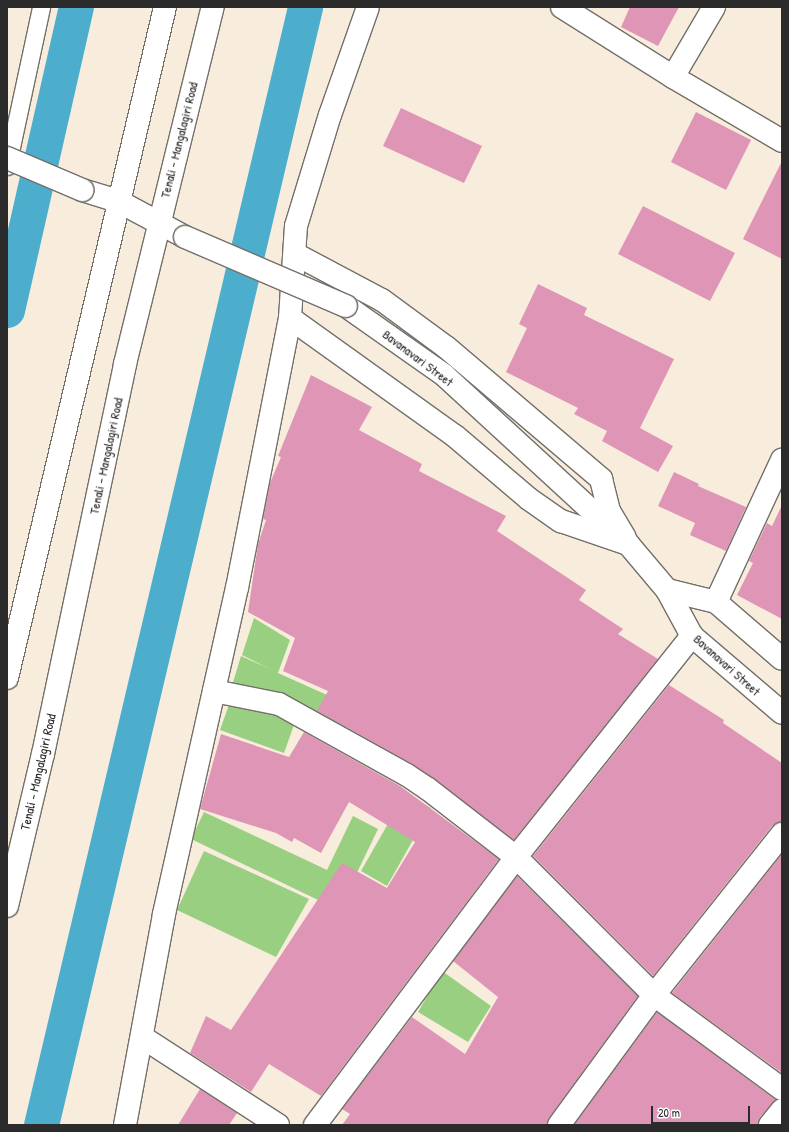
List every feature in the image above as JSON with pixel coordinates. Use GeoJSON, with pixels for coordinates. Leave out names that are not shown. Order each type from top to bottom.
{"type":"FeatureCollection","features":[{"type":"Feature","properties":{"kind":"street"},"geometry":{"type":"LineString","coordinates":[[7,678],[118,201],[165,7]]}},
{"type":"Feature","properties":{"kind":"street","name":"Tenali - Mangalagiri Road"},"geometry":{"type":"LineString","coordinates":[[7,906],[43,754],[125,364],[158,225],[213,7]]}},
{"type":"Feature","properties":{"kind":"street"},"geometry":{"type":"LineString","coordinates":[[125,1125],[164,914],[214,691],[290,318],[298,218],[330,115],[368,7]]}},
{"type":"Feature","properties":{"kind":"street"},"geometry":{"type":"LineString","coordinates":[[562,7],[673,78],[782,141]]}},
{"type":"Feature","properties":{"kind":"street"},"geometry":{"type":"LineString","coordinates":[[673,78],[714,7]]}},
{"type":"Feature","properties":{"kind":"street","name":"Bavanavari Street"},"geometry":{"type":"LineString","coordinates":[[7,158],[82,190],[118,201],[158,225],[346,306],[444,375],[629,545],[667,590],[692,636],[782,713]]}},
{"type":"Feature","properties":{"kind":"street"},"geometry":{"type":"LineString","coordinates":[[295,254],[340,276],[388,305],[446,347],[601,479],[609,511],[629,545]]}},
{"type":"Feature","properties":{"kind":"street"},"geometry":{"type":"LineString","coordinates":[[290,318],[456,436],[529,499],[562,521],[629,545]]}},
{"type":"Feature","properties":{"kind":"street"},"geometry":{"type":"LineString","coordinates":[[716,602],[782,460]]}},
{"type":"Feature","properties":{"kind":"street"},"geometry":{"type":"LineString","coordinates":[[667,590],[716,602],[782,658]]}},
{"type":"Feature","properties":{"kind":"street"},"geometry":{"type":"LineString","coordinates":[[315,1125],[516,857],[692,636]]}},
{"type":"Feature","properties":{"kind":"street"},"geometry":{"type":"LineString","coordinates":[[214,691],[279,704],[407,775],[516,857],[654,995],[782,1089]]}},
{"type":"Feature","properties":{"kind":"street"},"geometry":{"type":"LineString","coordinates":[[559,1125],[654,995],[782,834]]}},
{"type":"Feature","properties":{"kind":"street"},"geometry":{"type":"LineString","coordinates":[[142,1036],[278,1125]]}},
{"type":"Feature","properties":{"kind":"street"},"geometry":{"type":"LineString","coordinates":[[770,1125],[782,1110]]}},
{"type":"Feature","properties":{"kind":"lane"},"geometry":{"type":"LineString","coordinates":[[7,166],[41,7]]}},
{"type":"Feature","properties":{"kind":"green space"},"geometry":{"type":"Polygon","coordinates":[[[254,618],[290,640],[278,673],[356,708],[342,735],[231,689],[241,656],[270,669],[242,655],[254,618]]]}},
{"type":"Feature","properties":{"kind":"green space"},"geometry":{"type":"Polygon","coordinates":[[[231,699],[295,722],[284,753],[220,730],[231,699]]]}},
{"type":"Feature","properties":{"kind":"green space"},"geometry":{"type":"Polygon","coordinates":[[[405,794],[431,808],[387,886],[361,871],[405,794]]]}},
{"type":"Feature","properties":{"kind":"green space"},"geometry":{"type":"Polygon","coordinates":[[[204,812],[327,870],[353,816],[378,829],[339,910],[191,839],[204,812]]]}},
{"type":"Feature","properties":{"kind":"green space"},"geometry":{"type":"Polygon","coordinates":[[[204,851],[309,899],[276,957],[177,910],[204,851]]]}},
{"type":"Feature","properties":{"kind":"green space"},"geometry":{"type":"Polygon","coordinates":[[[442,971],[491,1006],[468,1042],[418,1012],[442,971]]]}},
{"type":"Feature","properties":{"kind":"building"},"geometry":{"type":"Polygon","coordinates":[[[630,7],[679,7],[658,46],[621,27],[630,7]]]}},
{"type":"Feature","properties":{"kind":"building"},"geometry":{"type":"Polygon","coordinates":[[[401,108],[482,146],[464,183],[383,146],[401,108]]]}},
{"type":"Feature","properties":{"kind":"building"},"geometry":{"type":"Polygon","coordinates":[[[696,112],[751,140],[726,190],[671,162],[696,112]]]}},
{"type":"Feature","properties":{"kind":"building"},"geometry":{"type":"Polygon","coordinates":[[[782,161],[782,259],[743,239],[782,161]]]}},
{"type":"Feature","properties":{"kind":"building"},"geometry":{"type":"Polygon","coordinates":[[[643,206],[735,253],[710,301],[618,254],[643,206]]]}},
{"type":"Feature","properties":{"kind":"building"},"geometry":{"type":"Polygon","coordinates":[[[538,284],[587,308],[584,315],[674,359],[640,428],[673,446],[658,472],[602,441],[607,431],[574,414],[578,408],[506,372],[527,328],[519,324],[538,284]]]}},
{"type":"Feature","properties":{"kind":"building"},"geometry":{"type":"Polygon","coordinates":[[[311,375],[372,407],[359,430],[422,464],[419,471],[506,516],[497,531],[586,590],[579,600],[623,629],[618,634],[658,659],[514,840],[414,765],[317,711],[328,691],[283,671],[295,638],[248,612],[258,544],[266,520],[263,519],[270,483],[281,457],[278,456],[311,375]]]}},
{"type":"Feature","properties":{"kind":"building"},"geometry":{"type":"Polygon","coordinates":[[[674,472],[699,484],[698,486],[746,507],[726,551],[690,535],[695,523],[658,506],[674,472]]]}},
{"type":"Feature","properties":{"kind":"building"},"geometry":{"type":"Polygon","coordinates":[[[782,505],[782,619],[737,595],[753,563],[749,561],[767,523],[772,526],[782,505]]]}},
{"type":"Feature","properties":{"kind":"building"},"geometry":{"type":"Polygon","coordinates":[[[669,685],[724,720],[723,723],[782,763],[782,822],[772,826],[653,976],[533,856],[669,685]]]}},
{"type":"Feature","properties":{"kind":"building"},"geometry":{"type":"Polygon","coordinates":[[[304,732],[400,786],[499,859],[321,1096],[269,1064],[251,1092],[190,1053],[206,1016],[231,1030],[342,863],[387,888],[415,842],[349,802],[321,853],[294,838],[292,842],[276,833],[200,809],[221,734],[289,757],[304,732]]]}},
{"type":"Feature","properties":{"kind":"building"},"geometry":{"type":"Polygon","coordinates":[[[782,854],[782,1073],[672,993],[782,854]]]}},
{"type":"Feature","properties":{"kind":"building"},"geometry":{"type":"Polygon","coordinates":[[[517,876],[638,996],[549,1118],[547,1125],[342,1125],[350,1114],[342,1109],[412,1017],[465,1054],[498,997],[453,961],[517,876]]]}},
{"type":"Feature","properties":{"kind":"building"},"geometry":{"type":"Polygon","coordinates":[[[657,1012],[776,1100],[760,1117],[758,1125],[574,1125],[657,1012]]]}},
{"type":"Feature","properties":{"kind":"building"},"geometry":{"type":"Polygon","coordinates":[[[200,1089],[237,1113],[229,1125],[178,1125],[200,1089]]]}},
{"type":"Feature","properties":{"kind":"waterway"},"geometry":{"type":"LineString","coordinates":[[7,310],[76,7]]}},
{"type":"Feature","properties":{"kind":"waterway"},"geometry":{"type":"LineString","coordinates":[[41,1125],[305,7]]}}]}
